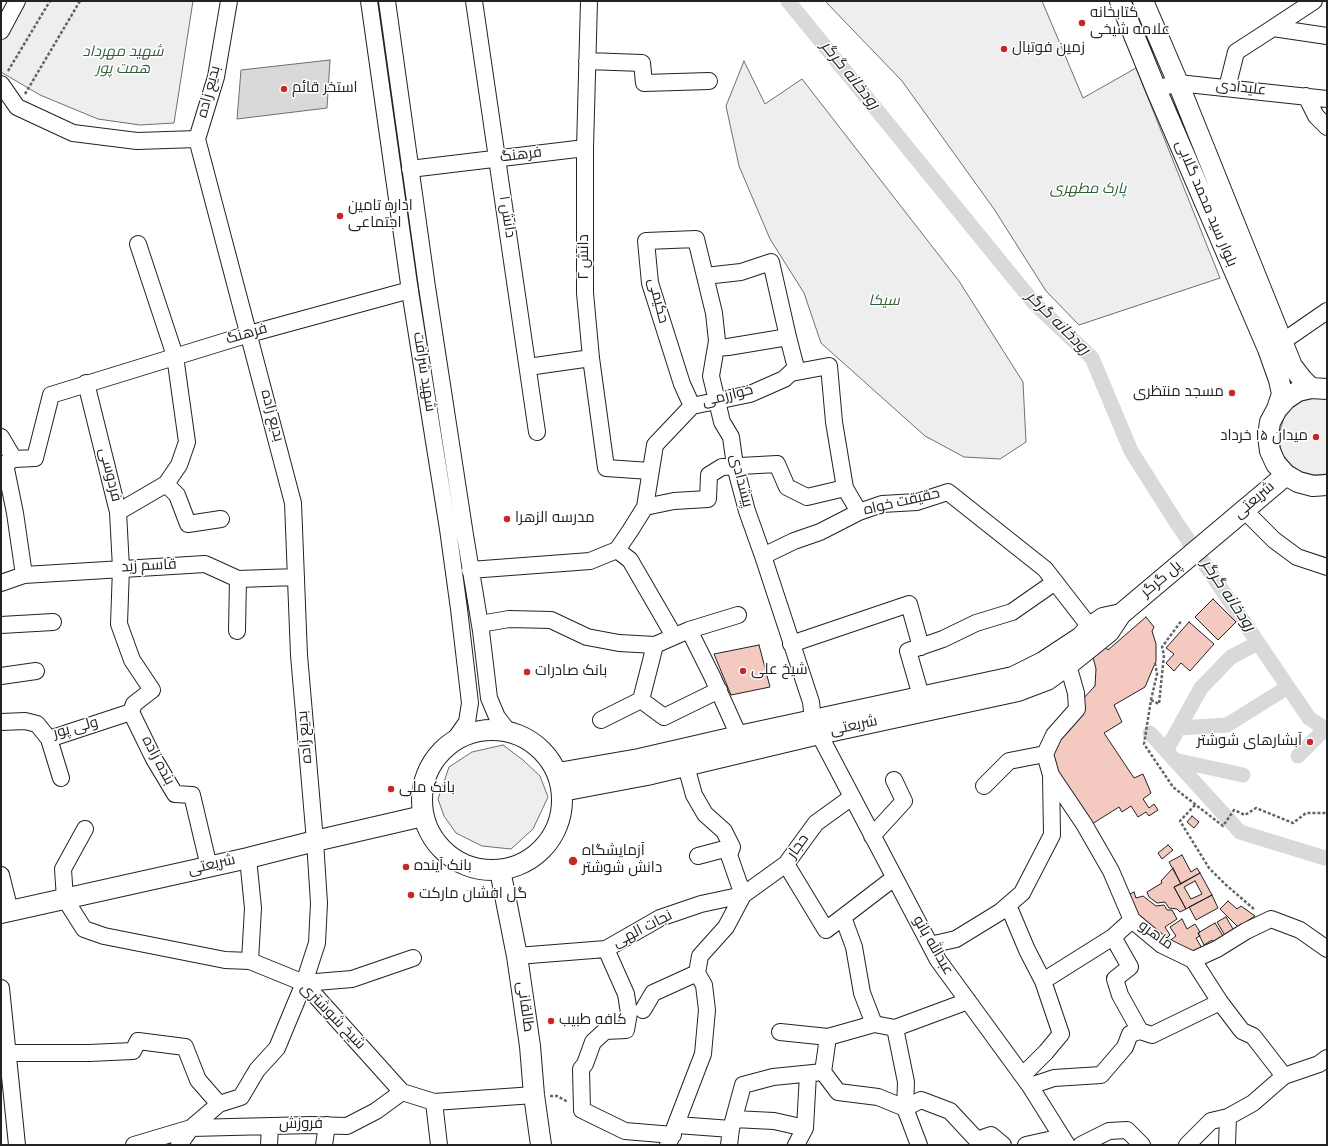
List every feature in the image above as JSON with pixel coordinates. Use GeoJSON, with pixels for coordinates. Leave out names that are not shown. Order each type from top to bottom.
{"type":"FeatureCollection","features":[{"type":"Feature","properties":{"kind":"main road","name":"بلوار سید محمد گلابی"},"geometry":{"type":"LineString","coordinates":[[1120,1],[1156,89],[1268,349],[1279,380],[1282,394],[1276,409]]}},
{"type":"Feature","properties":{"kind":"main road","name":"بلوار سید محمد گلابی"},"geometry":{"type":"LineString","coordinates":[[1143,1],[1178,83],[1292,366],[1302,379],[1319,388]]}},
{"type":"Feature","properties":{"kind":"main road"},"geometry":{"type":"LineString","coordinates":[[1319,388],[1298,391],[1286,399],[1276,409],[1270,422],[1268,436],[1270,451],[1276,464],[1286,475],[1298,482],[1313,486],[1327,485]]}},
{"type":"Feature","properties":{"kind":"main road","name":"شریعتی"},"geometry":{"type":"LineString","coordinates":[[1225,527],[1286,475]]}},
{"type":"Feature","properties":{"kind":"main road","name":"پل گرگر"},"geometry":{"type":"LineString","coordinates":[[1128,608],[1225,527]]}},
{"type":"Feature","properties":{"kind":"main road","name":"شریعتی"},"geometry":{"type":"LineString","coordinates":[[560,782],[647,775],[686,766],[921,696],[1013,677],[1043,662],[1081,637],[1090,627],[1103,618],[1128,608]]}},
{"type":"Feature","properties":{"kind":"main road","name":"شریعتی"},"geometry":{"type":"LineString","coordinates":[[560,782],[639,760],[739,736],[816,727],[1018,691],[1047,680],[1068,665],[1109,632],[1128,608]]}},
{"type":"Feature","properties":{"kind":"main road"},"geometry":{"type":"LineString","coordinates":[[480,730],[507,730],[531,740],[550,758],[560,782],[563,805],[557,829],[543,849],[523,864],[500,870],[479,870],[460,863],[443,851],[431,835],[423,816],[422,794],[427,772],[438,754],[456,739],[480,730]]}},
{"type":"Feature","properties":{"kind":"main road","name":"شریعتی"},"geometry":{"type":"LineString","coordinates":[[6,912],[209,867],[423,816]]}},
{"type":"Feature","properties":{"kind":"main road","name":"طالقانی"},"geometry":{"type":"LineString","coordinates":[[500,870],[518,956],[541,1145]]}},
{"type":"Feature","properties":{"kind":"street"},"geometry":{"type":"LineString","coordinates":[[1,31],[17,1]]}},
{"type":"Feature","properties":{"kind":"street","name":"بدیع زاده"},"geometry":{"type":"LineString","coordinates":[[219,1104],[241,1097],[257,1070],[277,1048],[304,983],[317,942],[319,903],[299,655],[293,503],[197,139],[216,77],[229,1]]}},
{"type":"Feature","properties":{"kind":"street","name":"شهید شرافت"},"geometry":{"type":"LineString","coordinates":[[369,1],[410,290],[448,529],[459,609],[470,703],[467,722],[456,739]]}},
{"type":"Feature","properties":{"kind":"street","name":"شهید شرافت"},"geometry":{"type":"LineString","coordinates":[[387,1],[410,170],[470,570],[480,624],[489,698],[497,717],[507,730]]}},
{"type":"Feature","properties":{"kind":"street","name":"دانش ۱"},"geometry":{"type":"LineString","coordinates":[[474,1],[537,432]]}},
{"type":"Feature","properties":{"kind":"street","name":"دانش ۲"},"geometry":{"type":"LineString","coordinates":[[589,1],[585,148],[585,294],[591,358],[606,468],[650,471]]}},
{"type":"Feature","properties":{"kind":"street"},"geometry":{"type":"LineString","coordinates":[[1227,88],[1236,52],[1314,1]]}},
{"type":"Feature","properties":{"kind":"street"},"geometry":{"type":"LineString","coordinates":[[1273,28],[1327,36]]}},
{"type":"Feature","properties":{"kind":"street"},"geometry":{"type":"LineString","coordinates":[[587,61],[642,63],[644,83],[708,81]]}},
{"type":"Feature","properties":{"kind":"street","name":"علیدادی"},"geometry":{"type":"LineString","coordinates":[[1156,89],[1178,83],[1327,98]]}},
{"type":"Feature","properties":{"kind":"street"},"geometry":{"type":"LineString","coordinates":[[1,84],[17,107],[73,133],[137,141],[197,139]]}},
{"type":"Feature","properties":{"kind":"street"},"geometry":{"type":"LineString","coordinates":[[1306,96],[1316,116],[1327,127]]}},
{"type":"Feature","properties":{"kind":"street","name":"فرهنگ"},"geometry":{"type":"LineString","coordinates":[[410,170],[585,148]]}},
{"type":"Feature","properties":{"kind":"street","name":"پیشدادی"},"geometry":{"type":"LineString","coordinates":[[696,239],[714,313],[717,341],[711,376],[717,402],[722,422],[731,437],[735,466],[747,511],[811,702],[816,727]]}},
{"type":"Feature","properties":{"kind":"street","name":"حکیمی"},"geometry":{"type":"LineString","coordinates":[[692,406],[682,384],[650,283],[646,241],[696,239]]}},
{"type":"Feature","properties":{"kind":"street"},"geometry":{"type":"LineString","coordinates":[[118,512],[166,484],[179,465],[187,442],[175,356],[138,244]]}},
{"type":"Feature","properties":{"kind":"street"},"geometry":{"type":"LineString","coordinates":[[705,276],[741,272],[771,262],[796,368],[791,373]]}},
{"type":"Feature","properties":{"kind":"street","name":"فرهنگ"},"geometry":{"type":"LineString","coordinates":[[7,463],[35,458],[51,394],[249,334],[410,290]]}},
{"type":"Feature","properties":{"kind":"street"},"geometry":{"type":"LineString","coordinates":[[1282,342],[1327,311]]}},
{"type":"Feature","properties":{"kind":"street"},"geometry":{"type":"LineString","coordinates":[[716,348],[788,336]]}},
{"type":"Feature","properties":{"kind":"street"},"geometry":{"type":"LineString","coordinates":[[528,367],[591,358]]}},
{"type":"Feature","properties":{"kind":"street"},"geometry":{"type":"LineString","coordinates":[[791,373],[829,366],[834,422],[845,488],[859,512]]}},
{"type":"Feature","properties":{"kind":"street","name":"خوارزمی"},"geometry":{"type":"LineString","coordinates":[[645,507],[655,445],[692,406],[750,394],[784,379],[791,373]]}},
{"type":"Feature","properties":{"kind":"street","name":"فردوسی"},"geometry":{"type":"LineString","coordinates":[[86,383],[118,512],[121,568],[118,624],[132,660],[152,690],[134,704],[131,712]]}},
{"type":"Feature","properties":{"kind":"street"},"geometry":{"type":"LineString","coordinates":[[1,438],[7,463],[24,575]]}},
{"type":"Feature","properties":{"kind":"street"},"geometry":{"type":"LineString","coordinates":[[470,570],[590,561],[617,550],[645,507],[674,501],[708,499],[709,475],[722,467],[777,464],[787,487],[807,497],[845,488]]}},
{"type":"Feature","properties":{"kind":"street"},"geometry":{"type":"LineString","coordinates":[[166,484],[177,495],[188,524],[221,519]]}},
{"type":"Feature","properties":{"kind":"street","name":"حقیقت خواه"},"geometry":{"type":"LineString","coordinates":[[763,556],[794,541],[820,532],[859,512],[882,504],[917,502],[948,492],[1045,569],[1090,627]]}},
{"type":"Feature","properties":{"kind":"street"},"geometry":{"type":"LineString","coordinates":[[1244,510],[1274,540],[1297,557],[1327,567]]}},
{"type":"Feature","properties":{"kind":"street"},"geometry":{"type":"LineString","coordinates":[[617,550],[630,560],[682,633],[718,690],[739,736]]}},
{"type":"Feature","properties":{"kind":"street","name":"قاسم زید"},"geometry":{"type":"LineString","coordinates":[[1,583],[24,575],[205,564],[238,579],[296,577]]}},
{"type":"Feature","properties":{"kind":"street"},"geometry":{"type":"LineString","coordinates":[[237,631],[238,579]]}},
{"type":"Feature","properties":{"kind":"street"},"geometry":{"type":"LineString","coordinates":[[921,696],[908,651],[943,639],[976,622],[1012,612],[1055,582]]}},
{"type":"Feature","properties":{"kind":"street"},"geometry":{"type":"LineString","coordinates":[[791,644],[909,604],[921,647]]}},
{"type":"Feature","properties":{"kind":"street"},"geometry":{"type":"LineString","coordinates":[[480,624],[509,619],[551,620],[587,637],[619,643],[655,645],[682,633],[738,615]]}},
{"type":"Feature","properties":{"kind":"street"},"geometry":{"type":"LineString","coordinates":[[1,625],[53,622]]}},
{"type":"Feature","properties":{"kind":"street"},"geometry":{"type":"LineString","coordinates":[[601,720],[641,700],[655,645]]}},
{"type":"Feature","properties":{"kind":"street"},"geometry":{"type":"LineString","coordinates":[[930,945],[956,939],[1000,912],[1022,893],[1052,835],[1051,775],[1045,754],[1054,735],[1077,709],[1076,693],[1068,665]]}},
{"type":"Feature","properties":{"kind":"street"},"geometry":{"type":"LineString","coordinates":[[1,676],[36,671]]}},
{"type":"Feature","properties":{"kind":"street"},"geometry":{"type":"LineString","coordinates":[[641,700],[664,717],[718,690]]}},
{"type":"Feature","properties":{"kind":"street","name":"ولی پور"},"geometry":{"type":"LineString","coordinates":[[1,722],[25,721],[37,724],[49,739],[131,712]]}},
{"type":"Feature","properties":{"kind":"street","name":"بنده زاده"},"geometry":{"type":"LineString","coordinates":[[131,712],[154,759],[175,794],[192,795],[209,867]]}},
{"type":"Feature","properties":{"kind":"street","name":"عبدالله بانو"},"geometry":{"type":"LineString","coordinates":[[816,727],[938,960],[1027,1081],[1064,1141]]}},
{"type":"Feature","properties":{"kind":"street"},"geometry":{"type":"LineString","coordinates":[[49,739],[61,778]]}},
{"type":"Feature","properties":{"kind":"street"},"geometry":{"type":"LineString","coordinates":[[984,786],[1009,761],[1045,754]]}},
{"type":"Feature","properties":{"kind":"street"},"geometry":{"type":"LineString","coordinates":[[674,1138],[703,1054],[707,1010],[704,985],[697,973],[700,956],[726,927],[744,895],[729,855],[732,847],[724,832],[705,814],[694,795],[686,766]]}},
{"type":"Feature","properties":{"kind":"street","name":"ماهرو"},"geometry":{"type":"LineString","coordinates":[[1051,775],[1084,824],[1111,871],[1132,920],[1162,945],[1193,960]]}},
{"type":"Feature","properties":{"kind":"street"},"geometry":{"type":"LineString","coordinates":[[872,836],[904,800],[894,780]]}},
{"type":"Feature","properties":{"kind":"street","name":"حجار"},"geometry":{"type":"LineString","coordinates":[[744,895],[786,864],[816,823],[852,797]]}},
{"type":"Feature","properties":{"kind":"street"},"geometry":{"type":"LineString","coordinates":[[65,899],[63,869],[85,829]]}},
{"type":"Feature","properties":{"kind":"street"},"geometry":{"type":"LineString","coordinates":[[698,856],[732,847]]}},
{"type":"Feature","properties":{"kind":"street"},"geometry":{"type":"LineString","coordinates":[[248,858],[253,908],[250,961]]}},
{"type":"Feature","properties":{"kind":"street"},"geometry":{"type":"LineString","coordinates":[[786,864],[826,930],[894,878]]}},
{"type":"Feature","properties":{"kind":"street"},"geometry":{"type":"LineString","coordinates":[[1,875],[6,912]]}},
{"type":"Feature","properties":{"kind":"street","name":"نجات الهی"},"geometry":{"type":"LineString","coordinates":[[518,956],[606,949],[660,918],[702,904],[744,895]]}},
{"type":"Feature","properties":{"kind":"street","name":"شیخ شوشتری"},"geometry":{"type":"LineString","coordinates":[[65,899],[84,929],[104,936],[225,960],[250,961],[304,983],[402,1092]]}},
{"type":"Feature","properties":{"kind":"street"},"geometry":{"type":"LineString","coordinates":[[1008,905],[1027,950],[1043,981],[1061,1034],[1046,1052],[1027,1081]]}},
{"type":"Feature","properties":{"kind":"street"},"geometry":{"type":"LineString","coordinates":[[843,917],[854,947],[862,993],[874,1024]]}},
{"type":"Feature","properties":{"kind":"street"},"geometry":{"type":"LineString","coordinates":[[1284,1076],[1252,1036],[1242,1031],[1220,1002],[1193,960],[1217,949],[1271,918],[1300,930],[1327,949]]}},
{"type":"Feature","properties":{"kind":"street"},"geometry":{"type":"LineString","coordinates":[[1043,981],[1113,937],[1132,920]]}},
{"type":"Feature","properties":{"kind":"street"},"geometry":{"type":"LineString","coordinates":[[1113,937],[1130,967],[1115,979],[1120,995],[1140,1031]]}},
{"type":"Feature","properties":{"kind":"street"},"geometry":{"type":"LineString","coordinates":[[606,949],[626,994],[629,1013],[626,1030],[605,1031],[593,1042],[585,1064],[581,1069],[582,1110],[625,1131],[674,1138],[731,1131],[774,1121],[805,1128]]}},
{"type":"Feature","properties":{"kind":"street"},"geometry":{"type":"LineString","coordinates":[[304,983],[352,979],[413,958]]}},
{"type":"Feature","properties":{"kind":"street"},"geometry":{"type":"LineString","coordinates":[[642,1010],[653,993],[697,973]]}},
{"type":"Feature","properties":{"kind":"street"},"geometry":{"type":"LineString","coordinates":[[1,988],[17,1145]]}},
{"type":"Feature","properties":{"kind":"street"},"geometry":{"type":"LineString","coordinates":[[780,1032],[828,1037],[874,1024],[895,1028],[968,1001]]}},
{"type":"Feature","properties":{"kind":"street"},"geometry":{"type":"LineString","coordinates":[[1027,1081],[1101,1075],[1125,1047],[1130,1034],[1140,1031],[1152,1035],[1220,1002]]}},
{"type":"Feature","properties":{"kind":"street"},"geometry":{"type":"LineString","coordinates":[[895,1028],[906,1082],[905,1108],[919,1145]]}},
{"type":"Feature","properties":{"kind":"street"},"geometry":{"type":"LineString","coordinates":[[796,1145],[805,1128],[816,1073],[828,1037]]}},
{"type":"Feature","properties":{"kind":"street"},"geometry":{"type":"LineString","coordinates":[[8,1053],[89,1054],[133,1051],[138,1041],[185,1047],[198,1080],[219,1104],[191,1128],[179,1145]]}},
{"type":"Feature","properties":{"kind":"street"},"geometry":{"type":"LineString","coordinates":[[1187,1145],[1211,1121],[1228,1117],[1253,1103],[1284,1076],[1324,1065]]}},
{"type":"Feature","properties":{"kind":"street"},"geometry":{"type":"LineString","coordinates":[[731,1131],[743,1085],[773,1077],[816,1073],[838,1092],[878,1097],[905,1108],[921,1100],[950,1111],[977,1140],[991,1135],[1003,1145]]}},
{"type":"Feature","properties":{"kind":"street"},"geometry":{"type":"LineString","coordinates":[[402,1092],[434,1102],[534,1095]]}},
{"type":"Feature","properties":{"kind":"street","name":"فروزش"},"geometry":{"type":"LineString","coordinates":[[191,1128],[327,1125],[347,1126],[376,1111],[402,1092]]}},
{"type":"Feature","properties":{"kind":"street"},"geometry":{"type":"LineString","coordinates":[[434,1102],[439,1145]]}},
{"type":"Feature","properties":{"kind":"street"},"geometry":{"type":"LineString","coordinates":[[1227,1145],[1228,1117]]}},
{"type":"Feature","properties":{"kind":"street"},"geometry":{"type":"LineString","coordinates":[[324,1145],[327,1125]]}},
{"type":"Feature","properties":{"kind":"street"},"geometry":{"type":"LineString","coordinates":[[269,1145],[270,1126]]}},
{"type":"Feature","properties":{"kind":"street"},"geometry":{"type":"LineString","coordinates":[[134,1145],[191,1128]]}},
{"type":"Feature","properties":{"kind":"street"},"geometry":{"type":"LineString","coordinates":[[1081,1145],[1109,1131],[1127,1130],[1142,1145]]}},
{"type":"Feature","properties":{"kind":"street"},"geometry":{"type":"LineString","coordinates":[[1026,1145],[1064,1141]]}},
{"type":"Feature","properties":{"kind":"path"},"geometry":{"type":"LineString","coordinates":[[1,84],[50,1]]}},
{"type":"Feature","properties":{"kind":"path"},"geometry":{"type":"LineString","coordinates":[[17,107],[80,1]]}},
{"type":"Feature","properties":{"kind":"path"},"geometry":{"type":"LineString","coordinates":[[1151,700],[1159,704],[1164,655],[1162,647],[1182,620]]}},
{"type":"Feature","properties":{"kind":"path"},"geometry":{"type":"LineString","coordinates":[[1155,663],[1157,674],[1144,744],[1173,787],[1223,826],[1234,810],[1245,815],[1256,808],[1293,823],[1306,813],[1327,812]]}},
{"type":"Feature","properties":{"kind":"path"},"geometry":{"type":"LineString","coordinates":[[1195,804],[1180,821],[1209,868],[1257,912]]}},
{"type":"Feature","properties":{"kind":"path"},"geometry":{"type":"LineString","coordinates":[[534,1095],[557,1096],[582,1110]]}},
{"type":"Feature","properties":{"kind":"green space","name":"شهید مهرداد همت پور"},"geometry":{"type":"Polygon","coordinates":[[[21,1],[193,1],[174,123],[140,125],[98,119],[40,95],[1,72],[1,39],[21,1]]]}},
{"type":"Feature","properties":{"kind":"green space","name":"پارک مطهری"},"geometry":{"type":"Polygon","coordinates":[[[825,1],[1042,1],[1083,98],[1136,68],[1220,278],[1079,325],[1046,291],[994,209],[902,81],[825,1]]]}},
{"type":"Feature","properties":{"kind":"green space","name":"سیکا"},"geometry":{"type":"Polygon","coordinates":[[[744,61],[765,104],[802,79],[959,281],[1023,382],[1026,442],[1000,459],[964,457],[925,436],[821,343],[804,293],[770,239],[739,166],[726,106],[744,61]]]}},
{"type":"Feature","properties":{"kind":"green space"},"geometry":{"type":"Polygon","coordinates":[[[1315,398],[1327,399],[1327,474],[1314,475],[1302,472],[1291,465],[1283,455],[1279,443],[1280,430],[1284,418],[1292,408],[1302,401],[1315,398]]]}},
{"type":"Feature","properties":{"kind":"green space"},"geometry":{"type":"Polygon","coordinates":[[[503,745],[523,760],[540,776],[548,797],[533,829],[511,849],[482,846],[456,833],[444,816],[438,799],[449,767],[472,752],[503,745]]]}},
{"type":"Feature","properties":{"kind":"shaded area","name":"استخر قائم"},"geometry":{"type":"Polygon","coordinates":[[[330,60],[327,108],[237,119],[241,70],[330,60]]]}},
{"type":"Feature","properties":{"kind":"building"},"geometry":{"type":"Polygon","coordinates":[[[1213,599],[1236,622],[1218,640],[1195,617],[1213,599]]]}},
{"type":"Feature","properties":{"kind":"building"},"geometry":{"type":"Polygon","coordinates":[[[1146,617],[1154,627],[1152,631],[1156,644],[1156,661],[1145,687],[1114,705],[1122,722],[1104,733],[1134,778],[1143,774],[1151,793],[1143,799],[1149,808],[1154,804],[1158,810],[1149,816],[1146,812],[1138,817],[1131,806],[1122,812],[1119,807],[1092,824],[1053,768],[1052,748],[1080,702],[1095,686],[1096,669],[1092,653],[1102,643],[1108,650],[1146,617]]]}},
{"type":"Feature","properties":{"kind":"building"},"geometry":{"type":"Polygon","coordinates":[[[1189,622],[1214,644],[1190,671],[1181,663],[1174,671],[1166,663],[1174,654],[1166,648],[1189,622]]]}},
{"type":"Feature","properties":{"kind":"building","name":"شیخ علی"},"geometry":{"type":"Polygon","coordinates":[[[759,645],[770,687],[731,695],[714,654],[759,645]]]}},
{"type":"Feature","properties":{"kind":"building"},"geometry":{"type":"Polygon","coordinates":[[[1192,816],[1199,822],[1194,828],[1187,822],[1192,816]]]}},
{"type":"Feature","properties":{"kind":"building"},"geometry":{"type":"Polygon","coordinates":[[[1168,845],[1173,850],[1162,859],[1158,853],[1168,845]]]}},
{"type":"Feature","properties":{"kind":"building"},"geometry":{"type":"Polygon","coordinates":[[[1182,855],[1191,872],[1197,868],[1200,873],[1181,884],[1169,862],[1182,855]]]}},
{"type":"Feature","properties":{"kind":"building"},"geometry":{"type":"Polygon","coordinates":[[[1173,868],[1181,884],[1174,887],[1186,909],[1180,912],[1177,909],[1169,908],[1165,902],[1157,903],[1149,897],[1147,892],[1162,883],[1161,881],[1173,868]]]}},
{"type":"Feature","properties":{"kind":"building"},"geometry":{"type":"Polygon","coordinates":[[[1200,873],[1212,895],[1186,909],[1174,887],[1200,873]],[[1195,881],[1184,887],[1191,899],[1202,894],[1195,881]]]}},
{"type":"Feature","properties":{"kind":"building"},"geometry":{"type":"Polygon","coordinates":[[[1134,892],[1136,898],[1143,896],[1156,906],[1164,905],[1167,910],[1172,910],[1177,919],[1165,927],[1170,935],[1165,940],[1139,917],[1128,895],[1134,892]]]}},
{"type":"Feature","properties":{"kind":"building"},"geometry":{"type":"Polygon","coordinates":[[[1212,895],[1218,908],[1196,920],[1189,907],[1212,895]]]}},
{"type":"Feature","properties":{"kind":"building"},"geometry":{"type":"Polygon","coordinates":[[[1228,901],[1237,909],[1241,906],[1255,916],[1238,927],[1220,909],[1228,901]]]}},
{"type":"Feature","properties":{"kind":"building"},"geometry":{"type":"Polygon","coordinates":[[[1226,917],[1236,934],[1227,939],[1217,922],[1226,917]]]}},
{"type":"Feature","properties":{"kind":"building"},"geometry":{"type":"Polygon","coordinates":[[[1182,919],[1187,929],[1195,924],[1200,932],[1198,933],[1200,936],[1196,938],[1203,950],[1192,958],[1168,942],[1176,936],[1170,927],[1182,919]]]}},
{"type":"Feature","properties":{"kind":"building"},"geometry":{"type":"Polygon","coordinates":[[[1215,923],[1223,936],[1221,937],[1224,942],[1216,947],[1212,940],[1204,945],[1198,933],[1215,923]]]}},
{"type":"Feature","properties":{"kind":"waterway","name":"رودخانه گرگر"},"geometry":{"type":"LineString","coordinates":[[788,1],[1034,303],[1092,358],[1131,451],[1176,522],[1309,718],[1327,730]]}},
{"type":"Feature","properties":{"kind":"waterway"},"geometry":{"type":"LineString","coordinates":[[1166,751],[1201,688],[1231,657],[1258,643]]}},
{"type":"Feature","properties":{"kind":"waterway"},"geometry":{"type":"LineString","coordinates":[[1179,728],[1227,725],[1288,687]]}},
{"type":"Feature","properties":{"kind":"waterway"},"geometry":{"type":"LineString","coordinates":[[1298,756],[1325,729]]}},
{"type":"Feature","properties":{"kind":"waterway"},"geometry":{"type":"LineString","coordinates":[[1150,733],[1240,832],[1325,858],[1327,857]]}},
{"type":"Feature","properties":{"kind":"waterway"},"geometry":{"type":"LineString","coordinates":[[1174,760],[1243,775]]}},
{"type":"Feature","properties":{"kind":"place","name":"کتابخانه علامه شیخی"},"geometry":{"type":"Point","coordinates":[1082,23]}},
{"type":"Feature","properties":{"kind":"place","name":"زمین فوتبال"},"geometry":{"type":"Point","coordinates":[1004,49]}},
{"type":"Feature","properties":{"kind":"place","name":"استخر قائم"},"geometry":{"type":"Point","coordinates":[284,89]}},
{"type":"Feature","properties":{"kind":"place","name":"اداره تامین اجتماعی"},"geometry":{"type":"Point","coordinates":[340,216]}},
{"type":"Feature","properties":{"kind":"place","name":"مسجد منتظری"},"geometry":{"type":"Point","coordinates":[1232,393]}},
{"type":"Feature","properties":{"kind":"place","name":"میدان ۱۵ خرداد"},"geometry":{"type":"Point","coordinates":[1316,437]}},
{"type":"Feature","properties":{"kind":"place","name":"مدرسه الزهرا"},"geometry":{"type":"Point","coordinates":[507,519]}},
{"type":"Feature","properties":{"kind":"place","name":"شیخ علی"},"geometry":{"type":"Point","coordinates":[743,671]}},
{"type":"Feature","properties":{"kind":"place","name":"بانک صادرات"},"geometry":{"type":"Point","coordinates":[527,672]}},
{"type":"Feature","properties":{"kind":"place","name":"آبشارهای شوشتر"},"geometry":{"type":"Point","coordinates":[1310,742]}},
{"type":"Feature","properties":{"kind":"place","name":"بانک ملی"},"geometry":{"type":"Point","coordinates":[391,789]}},
{"type":"Feature","properties":{"kind":"place","name":"آزمایشگاه دانش شوشتر"},"geometry":{"type":"Point","coordinates":[573,861]}},
{"type":"Feature","properties":{"kind":"place","name":"بانک آینده"},"geometry":{"type":"Point","coordinates":[406,867]}},
{"type":"Feature","properties":{"kind":"place","name":"گل افشان مارکت"},"geometry":{"type":"Point","coordinates":[411,895]}},
{"type":"Feature","properties":{"kind":"place","name":"کافه طبیب"},"geometry":{"type":"Point","coordinates":[551,1021]}}]}
